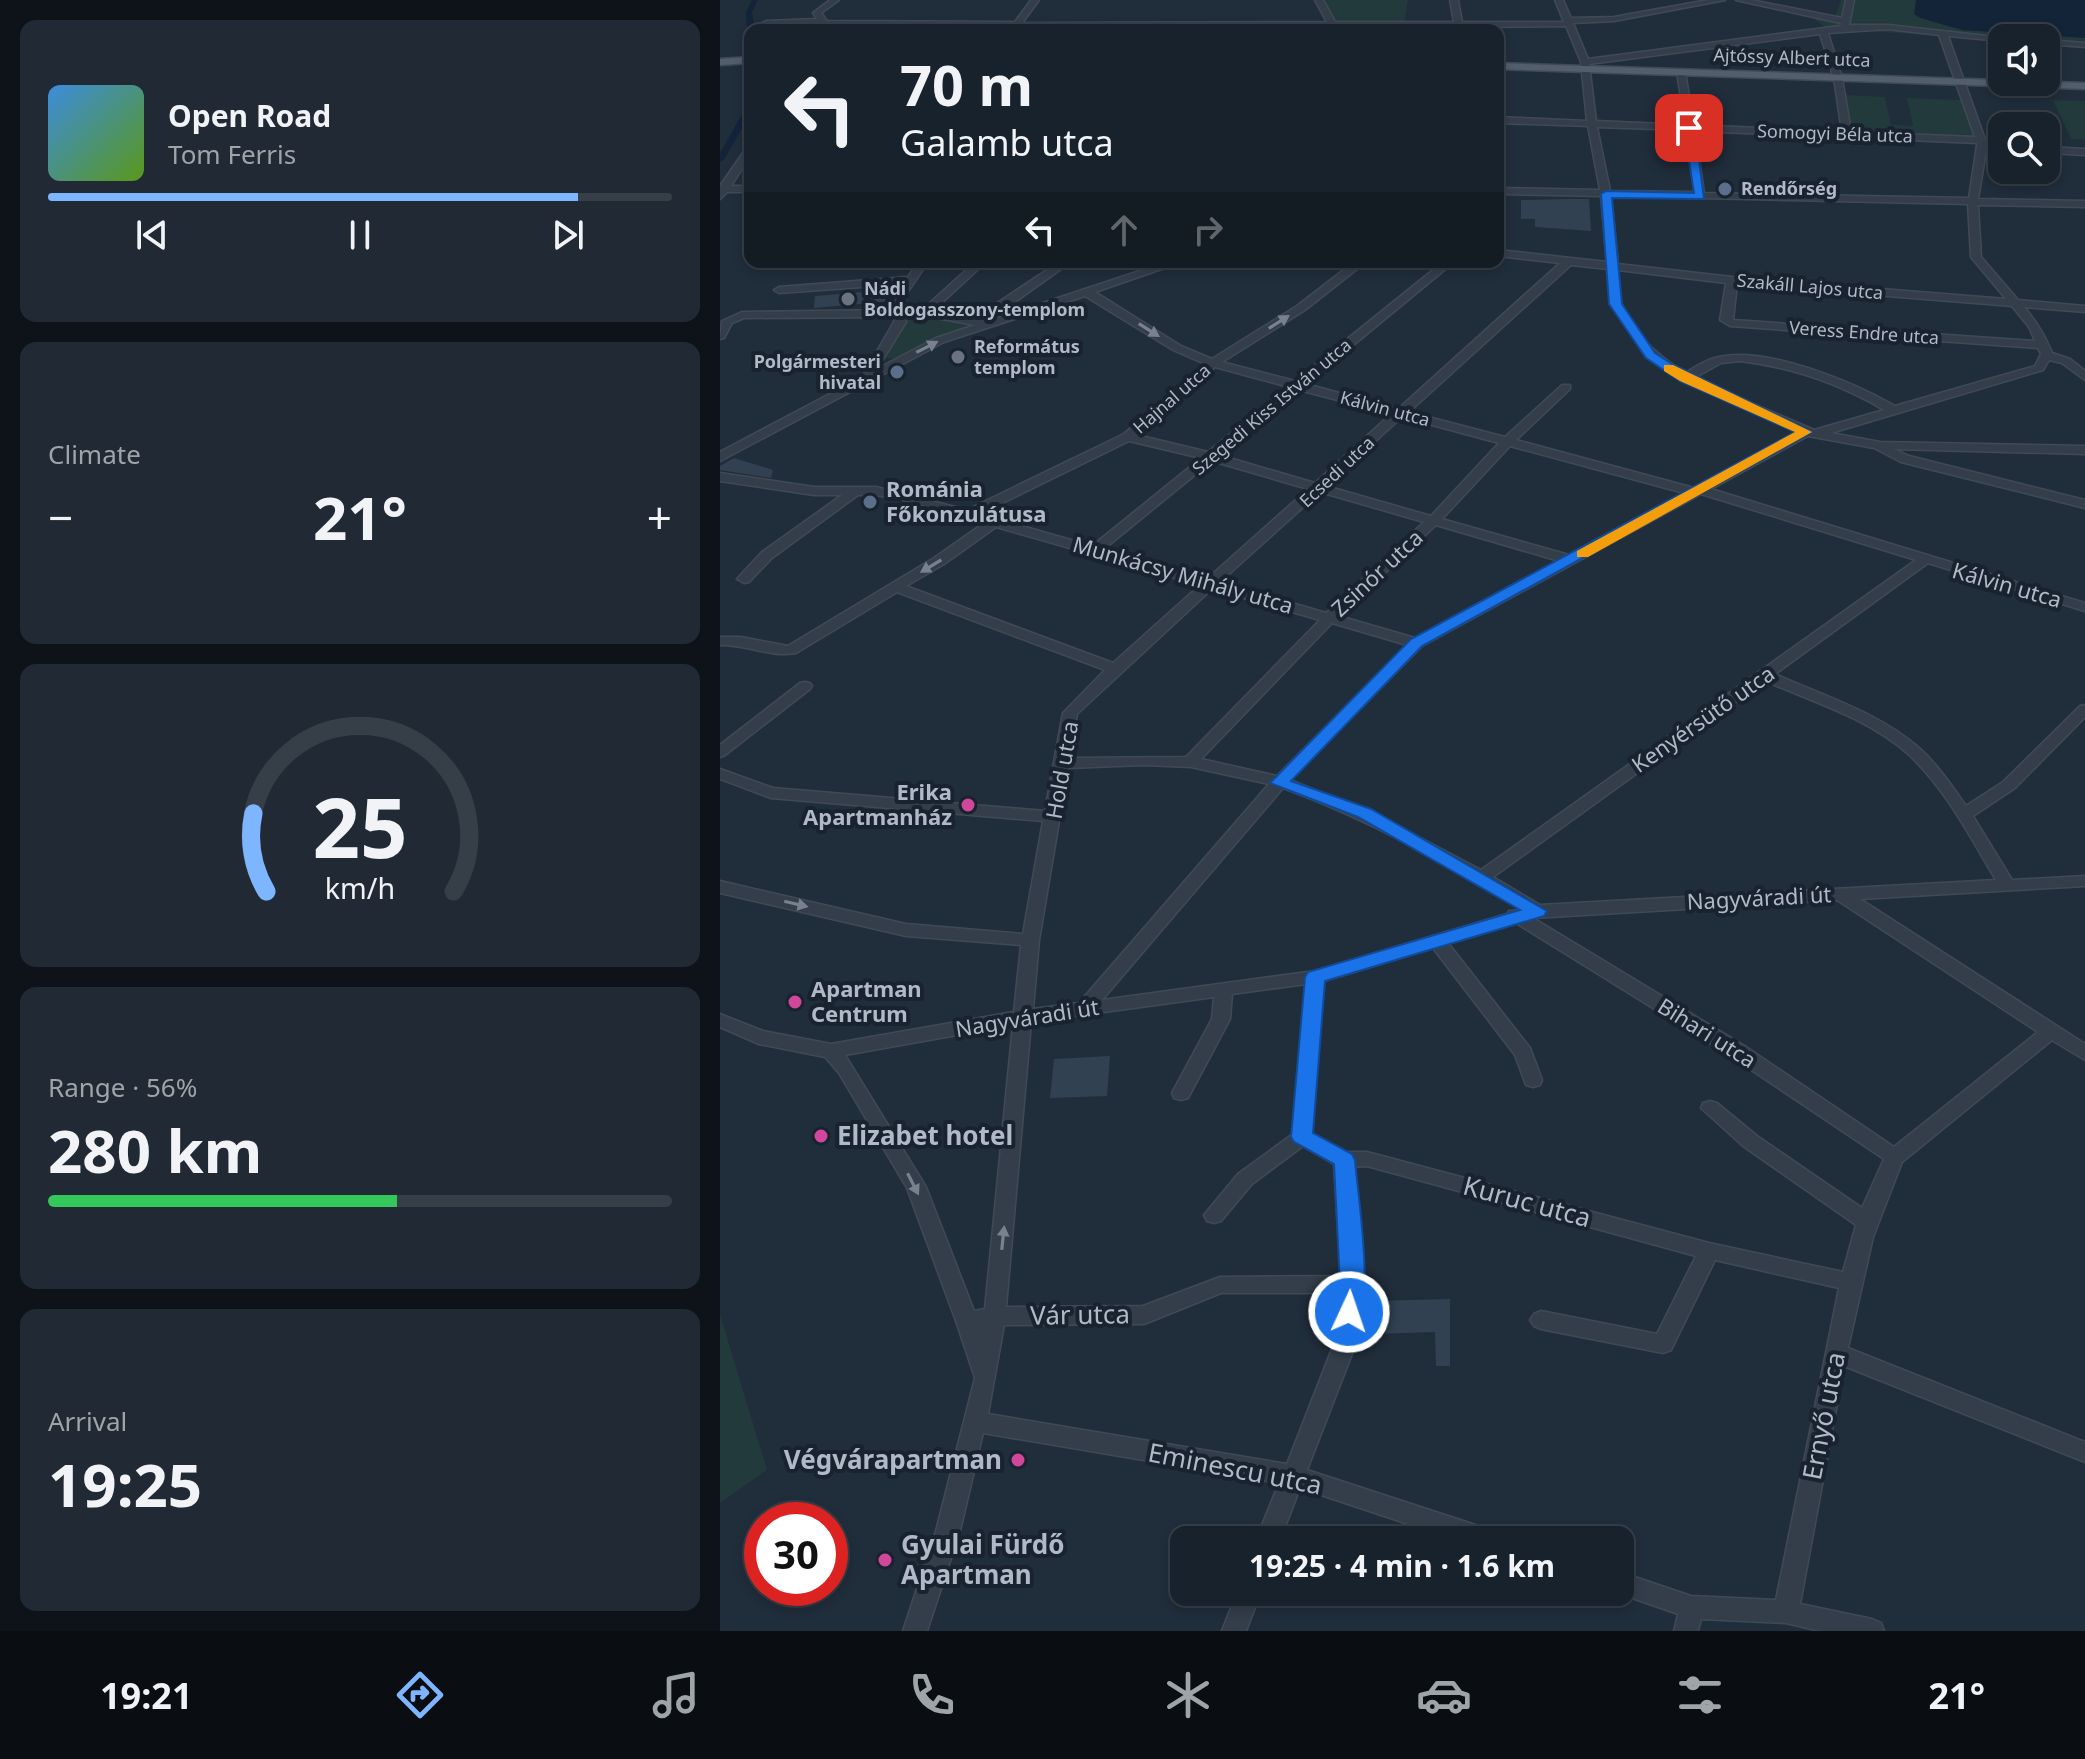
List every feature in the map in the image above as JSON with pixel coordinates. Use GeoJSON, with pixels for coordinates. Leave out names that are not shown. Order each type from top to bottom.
{"type":"FeatureCollection","features":[{"type":"Feature","properties":{"kind":"main road"},"geometry":{"type":"LineString","coordinates":[[720,62],[744,60]]}},
{"type":"Feature","properties":{"kind":"main road","name":"Ajtóssy Albert utca"},"geometry":{"type":"LineString","coordinates":[[1504,66],[1585,66],[2085,86]]}},
{"type":"Feature","properties":{"kind":"street"},"geometry":{"type":"LineString","coordinates":[[824,24],[818,12],[835,0]]}},
{"type":"Feature","properties":{"kind":"street"},"geometry":{"type":"LineString","coordinates":[[1017,24],[1035,0]]}},
{"type":"Feature","properties":{"kind":"street"},"geometry":{"type":"LineString","coordinates":[[1319,0],[1332,24]]}},
{"type":"Feature","properties":{"kind":"street"},"geometry":{"type":"LineString","coordinates":[[1454,0],[1458,24]]}},
{"type":"Feature","properties":{"kind":"street"},"geometry":{"type":"LineString","coordinates":[[1559,0],[1585,66],[1592,124],[1606,194],[1610,269],[1616,304],[1650,355],[1685,378],[1811,433],[1877,445],[2085,450]]}},
{"type":"Feature","properties":{"kind":"street"},"geometry":{"type":"LineString","coordinates":[[1504,26],[1614,19],[1721,0]]}},
{"type":"Feature","properties":{"kind":"street"},"geometry":{"type":"LineString","coordinates":[[1740,0],[1844,24],[1988,38]]}},
{"type":"Feature","properties":{"kind":"street"},"geometry":{"type":"LineString","coordinates":[[1844,24],[1850,0]]}},
{"type":"Feature","properties":{"kind":"street"},"geometry":{"type":"LineString","coordinates":[[766,23],[795,24]]}},
{"type":"Feature","properties":{"kind":"street"},"geometry":{"type":"LineString","coordinates":[[1585,66],[1823,31],[1844,24]]}},
{"type":"Feature","properties":{"kind":"street"},"geometry":{"type":"LineString","coordinates":[[1823,31],[1838,78],[1847,134]]}},
{"type":"Feature","properties":{"kind":"street"},"geometry":{"type":"LineString","coordinates":[[1943,34],[1980,140],[1973,201],[1976,257],[2034,326],[2046,350],[2085,377]]}},
{"type":"Feature","properties":{"kind":"street"},"geometry":{"type":"LineString","coordinates":[[2060,43],[2085,45]]}},
{"type":"Feature","properties":{"kind":"street"},"geometry":{"type":"LineString","coordinates":[[1681,72],[1700,196]]}},
{"type":"Feature","properties":{"kind":"street","name":"Somogyi Béla utca"},"geometry":{"type":"LineString","coordinates":[[1504,120],[1980,140]]}},
{"type":"Feature","properties":{"kind":"street"},"geometry":{"type":"LineString","coordinates":[[2060,151],[2085,152]]}},
{"type":"Feature","properties":{"kind":"street"},"geometry":{"type":"LineString","coordinates":[[722,192],[744,159]]}},
{"type":"Feature","properties":{"kind":"street"},"geometry":{"type":"LineString","coordinates":[[736,172],[744,172]]}},
{"type":"Feature","properties":{"kind":"street"},"geometry":{"type":"LineString","coordinates":[[722,192],[744,190]]}},
{"type":"Feature","properties":{"kind":"street"},"geometry":{"type":"LineString","coordinates":[[1504,191],[2085,204]]}},
{"type":"Feature","properties":{"kind":"street"},"geometry":{"type":"LineString","coordinates":[[1504,254],[1610,269]]}},
{"type":"Feature","properties":{"kind":"street","name":"Ecsedi utca"},"geometry":{"type":"LineString","coordinates":[[1213,583],[1567,263]]}},
{"type":"Feature","properties":{"kind":"street"},"geometry":{"type":"LineString","coordinates":[[866,377],[900,322],[899,304],[919,268]]}},
{"type":"Feature","properties":{"kind":"street"},"geometry":{"type":"LineString","coordinates":[[925,313],[974,268]]}},
{"type":"Feature","properties":{"kind":"street"},"geometry":{"type":"LineString","coordinates":[[977,322],[1057,268]]}},
{"type":"Feature","properties":{"kind":"street"},"geometry":{"type":"LineString","coordinates":[[720,457],[940,340],[1159,268]]}},
{"type":"Feature","properties":{"kind":"street","name":"Hajnal utca"},"geometry":{"type":"LineString","coordinates":[[970,514],[1128,437],[1213,363],[1301,308],[1353,268]]}},
{"type":"Feature","properties":{"kind":"street","name":"Szegedi Kiss István utca"},"geometry":{"type":"LineString","coordinates":[[1095,550],[1442,268]]}},
{"type":"Feature","properties":{"kind":"street","name":"Szakáll Lajos utca"},"geometry":{"type":"LineString","coordinates":[[1610,269],[2085,309]]}},
{"type":"Feature","properties":{"kind":"street","name":"Veress Endre utca"},"geometry":{"type":"LineString","coordinates":[[1732,280],[1725,320],[1730,323],[2046,350]]}},
{"type":"Feature","properties":{"kind":"street"},"geometry":{"type":"LineString","coordinates":[[779,290],[908,283]]}},
{"type":"Feature","properties":{"kind":"street","name":"Kálvin utca"},"geometry":{"type":"LineString","coordinates":[[1087,292],[1177,348],[1213,363],[1698,491],[1923,561],[2085,607]]}},
{"type":"Feature","properties":{"kind":"street"},"geometry":{"type":"LineString","coordinates":[[720,336],[727,321],[748,315],[900,312],[990,324]]}},
{"type":"Feature","properties":{"kind":"street"},"geometry":{"type":"LineString","coordinates":[[1084,1009],[1279,783],[1417,643],[1811,433],[2039,368],[2046,350]]}},
{"type":"Feature","properties":{"kind":"street"},"geometry":{"type":"LineString","coordinates":[[1685,378],[1727,358],[1758,362],[1813,373],[1857,390],[1893,410]]}},
{"type":"Feature","properties":{"kind":"street"},"geometry":{"type":"LineString","coordinates":[[875,362],[890,365]]}},
{"type":"Feature","properties":{"kind":"street","name":"Zsinór utca"},"geometry":{"type":"LineString","coordinates":[[1190,762],[1330,617],[1435,519],[1507,442],[1566,387]]}},
{"type":"Feature","properties":{"kind":"street"},"geometry":{"type":"LineString","coordinates":[[1128,437],[1212,457],[1571,560]]}},
{"type":"Feature","properties":{"kind":"street"},"geometry":{"type":"LineString","coordinates":[[1877,445],[1905,459],[2085,504]]}},
{"type":"Feature","properties":{"kind":"street","name":"Munkácsy Mihály utca"},"geometry":{"type":"LineString","coordinates":[[720,477],[814,491],[876,491],[995,521],[1417,643]]}},
{"type":"Feature","properties":{"kind":"street"},"geometry":{"type":"LineString","coordinates":[[744,579],[767,555],[855,491]]}},
{"type":"Feature","properties":{"kind":"street"},"geometry":{"type":"LineString","coordinates":[[720,641],[744,638],[772,651],[791,650],[939,561],[995,521]]}},
{"type":"Feature","properties":{"kind":"street","name":"Kenyérsütő utca"},"geometry":{"type":"LineString","coordinates":[[1482,877],[1923,561]]}},
{"type":"Feature","properties":{"kind":"street","name":"Hold utca"},"geometry":{"type":"LineString","coordinates":[[995,1316],[1030,940],[1070,713],[1213,583]]}},
{"type":"Feature","properties":{"kind":"street"},"geometry":{"type":"LineString","coordinates":[[895,587],[1115,669]]}},
{"type":"Feature","properties":{"kind":"street"},"geometry":{"type":"LineString","coordinates":[[1764,675],[1869,723],[1912,750],[1964,815],[2007,885]]}},
{"type":"Feature","properties":{"kind":"street"},"geometry":{"type":"LineString","coordinates":[[720,752],[805,686]]}},
{"type":"Feature","properties":{"kind":"street"},"geometry":{"type":"LineString","coordinates":[[1964,815],[2009,785],[2085,709]]}},
{"type":"Feature","properties":{"kind":"street"},"geometry":{"type":"LineString","coordinates":[[1063,763],[1190,762],[1279,783],[1364,813],[1482,877],[1537,911]]}},
{"type":"Feature","properties":{"kind":"street"},"geometry":{"type":"LineString","coordinates":[[720,774],[771,793],[1053,817]]}},
{"type":"Feature","properties":{"kind":"street","name":"Nagyváradi út"},"geometry":{"type":"LineString","coordinates":[[831,1051],[1021,1017],[1315,977],[1515,915],[1537,911],[2085,881]]}},
{"type":"Feature","properties":{"kind":"street"},"geometry":{"type":"LineString","coordinates":[[720,887],[906,930],[1030,940]]}},
{"type":"Feature","properties":{"kind":"street"},"geometry":{"type":"LineString","coordinates":[[1840,894],[2085,1053]]}},
{"type":"Feature","properties":{"kind":"street","name":"Bihari utca"},"geometry":{"type":"LineString","coordinates":[[1515,915],[1739,1052],[1895,1157]]}},
{"type":"Feature","properties":{"kind":"street"},"geometry":{"type":"LineString","coordinates":[[1436,940],[1523,1053],[1533,1080]]}},
{"type":"Feature","properties":{"kind":"street"},"geometry":{"type":"LineString","coordinates":[[1214,1215],[1245,1179],[1302,1137],[1315,977]]}},
{"type":"Feature","properties":{"kind":"street"},"geometry":{"type":"LineString","coordinates":[[1181,1093],[1221,1019],[1224,990]]}},
{"type":"Feature","properties":{"kind":"street"},"geometry":{"type":"LineString","coordinates":[[720,1020],[759,1037],[831,1051],[846,1068],[916,1187],[967,1321],[985,1380]]}},
{"type":"Feature","properties":{"kind":"street","name":"Ernyő utca"},"geometry":{"type":"LineString","coordinates":[[1786,1612],[1836,1353],[1866,1221],[1895,1157],[2050,1032]]}},
{"type":"Feature","properties":{"kind":"street"},"geometry":{"type":"LineString","coordinates":[[1710,1108],[1750,1141],[1866,1221]]}},
{"type":"Feature","properties":{"kind":"street"},"geometry":{"type":"LineString","coordinates":[[1273,1526],[1346,1341],[1352,1284],[1344,1160],[1302,1137]]}},
{"type":"Feature","properties":{"kind":"street","name":"Kuruc utca"},"geometry":{"type":"LineString","coordinates":[[1344,1160],[1367,1159],[1709,1251],[1852,1283]]}},
{"type":"Feature","properties":{"kind":"street"},"geometry":{"type":"LineString","coordinates":[[1541,1320],[1663,1344],[1709,1251]]}},
{"type":"Feature","properties":{"kind":"street","name":"Vár utca"},"geometry":{"type":"LineString","coordinates":[[967,1321],[995,1316],[1144,1315],[1220,1285],[1352,1284]]}},
{"type":"Feature","properties":{"kind":"street"},"geometry":{"type":"LineString","coordinates":[[915,1631],[948,1531],[985,1380],[995,1316]]}},
{"type":"Feature","properties":{"kind":"street"},"geometry":{"type":"LineString","coordinates":[[1836,1353],[2085,1452]]}},
{"type":"Feature","properties":{"kind":"street","name":"Eminescu utca"},"geometry":{"type":"LineString","coordinates":[[975,1422],[1292,1475],[1446,1526]]}},
{"type":"Feature","properties":{"kind":"street"},"geometry":{"type":"LineString","coordinates":[[1634,1590],[1689,1619],[1786,1612],[1872,1631]]}},
{"type":"Feature","properties":{"kind":"street"},"geometry":{"type":"LineString","coordinates":[[1234,1631],[1244,1606]]}},
{"type":"Feature","properties":{"kind":"green space"},"geometry":{"type":"Polygon","coordinates":[[[1323,0],[1408,0],[1404,24],[1337,24],[1323,0]]]}},
{"type":"Feature","properties":{"kind":"green space"},"geometry":{"type":"Polygon","coordinates":[[[1841,0],[2085,0],[2085,46],[2060,44],[2060,24],[1988,24],[1988,39],[1850,30],[1832,33],[1804,11],[1835,17],[1841,0]]]}},
{"type":"Feature","properties":{"kind":"green space"},"geometry":{"type":"Polygon","coordinates":[[[1845,95],[1885,97],[1891,125],[1913,126],[1907,98],[1962,100],[1974,138],[1852,133],[1845,95]]]}},
{"type":"Feature","properties":{"kind":"green space"},"geometry":{"type":"Polygon","coordinates":[[[2053,100],[2085,101],[2085,139],[2071,139],[2053,100]]]}},
{"type":"Feature","properties":{"kind":"green space"},"geometry":{"type":"Polygon","coordinates":[[[904,315],[940,317],[976,326],[892,359],[882,357],[904,315]]]}},
{"type":"Feature","properties":{"kind":"green space"},"geometry":{"type":"Polygon","coordinates":[[[720,1314],[767,1470],[720,1503],[720,1314]]]}},
{"type":"Feature","properties":{"kind":"water"},"geometry":{"type":"Polygon","coordinates":[[[1916,0],[2085,0],[2085,38],[2060,36],[2060,24],[1988,24],[1988,32],[1962,30],[1914,14],[1916,0]]]}},
{"type":"Feature","properties":{"kind":"building"},"geometry":{"type":"Polygon","coordinates":[[[1589,199],[1591,231],[1535,227],[1535,219],[1521,219],[1521,200],[1589,199]]]}},
{"type":"Feature","properties":{"kind":"building","name":"Nádi Boldogasszony-templom"},"geometry":{"type":"Polygon","coordinates":[[[874,291],[892,301],[814,308],[815,296],[874,291]]]}},
{"type":"Feature","properties":{"kind":"building"},"geometry":{"type":"Polygon","coordinates":[[[734,458],[773,470],[771,478],[720,470],[720,466],[734,458]]]}},
{"type":"Feature","properties":{"kind":"building"},"geometry":{"type":"Polygon","coordinates":[[[1110,1056],[1107,1096],[1050,1098],[1054,1059],[1110,1056]]]}},
{"type":"Feature","properties":{"kind":"building"},"geometry":{"type":"Polygon","coordinates":[[[1450,1299],[1450,1366],[1436,1366],[1435,1332],[1373,1334],[1372,1301],[1450,1299]]]}},
{"type":"Feature","properties":{"kind":"waterway"},"geometry":{"type":"LineString","coordinates":[[750,24],[749,12],[755,0]]}},
{"type":"Feature","properties":{"kind":"waterway"},"geometry":{"type":"LineString","coordinates":[[720,160],[744,118]]}},
{"type":"Feature","properties":{"kind":"slow traffic"},"geometry":{"type":"LineString","coordinates":[[1582,554],[1806,432],[1669,368]]}},
{"type":"Feature","properties":{"kind":"place","name":"Rendőrség"},"geometry":{"type":"Point","coordinates":[1725,189]}},
{"type":"Feature","properties":{"kind":"place","name":"Nádi Boldogasszony-templom"},"geometry":{"type":"Point","coordinates":[848,299]}},
{"type":"Feature","properties":{"kind":"place","name":"Református templom"},"geometry":{"type":"Point","coordinates":[958,357]}},
{"type":"Feature","properties":{"kind":"place","name":"Polgármesteri hivatal"},"geometry":{"type":"Point","coordinates":[897,372]}},
{"type":"Feature","properties":{"kind":"place","name":"Románia Főkonzulátusa"},"geometry":{"type":"Point","coordinates":[870,502]}},
{"type":"Feature","properties":{"kind":"place","name":"Erika Apartmanház"},"geometry":{"type":"Point","coordinates":[968,805]}},
{"type":"Feature","properties":{"kind":"place","name":"Apartman Centrum"},"geometry":{"type":"Point","coordinates":[795,1002]}},
{"type":"Feature","properties":{"kind":"place","name":"Elizabet hotel"},"geometry":{"type":"Point","coordinates":[821,1136]}},
{"type":"Feature","properties":{"kind":"place","name":"Végvárapartman"},"geometry":{"type":"Point","coordinates":[1018,1460]}},
{"type":"Feature","properties":{"kind":"place","name":"Gyulai Fürdő Apartman"},"geometry":{"type":"Point","coordinates":[885,1560]}},
{"type":"Feature","properties":{"kind":"route"},"geometry":{"type":"LineString","coordinates":[[1349,1312],[1352,1284],[1344,1160],[1302,1137],[1315,977],[1515,915],[1537,911],[1482,877],[1364,813],[1279,783],[1417,643],[1806,432],[1667,367],[1650,355],[1616,304],[1610,269],[1606,194],[1700,196],[1689,128]]}}]}
